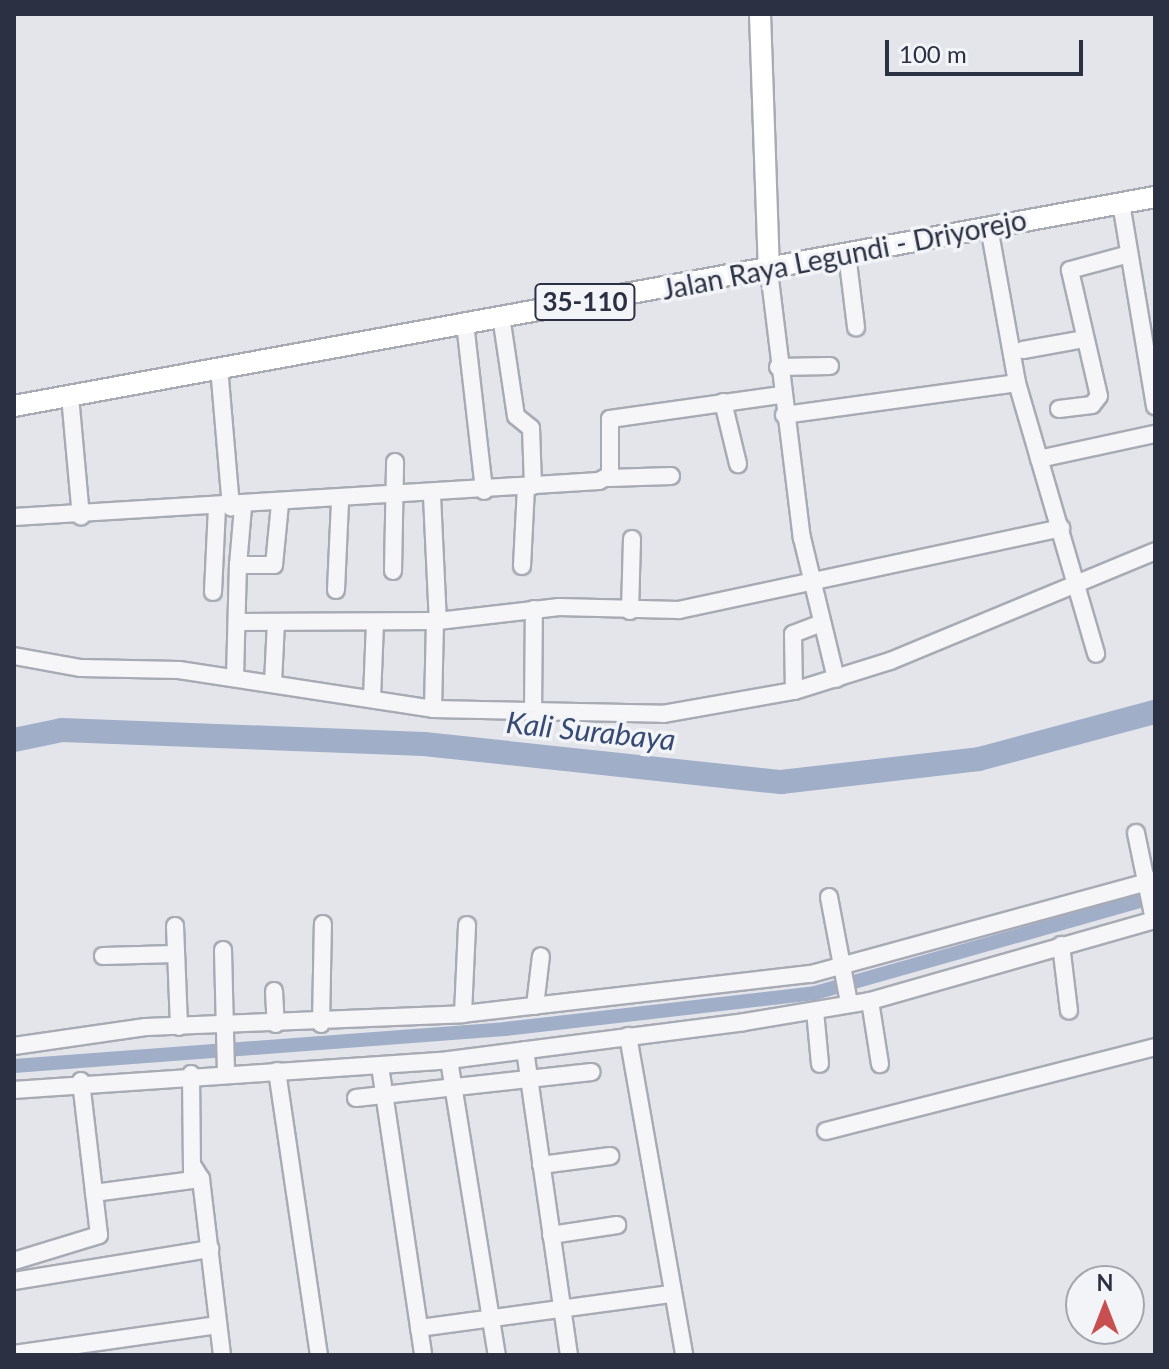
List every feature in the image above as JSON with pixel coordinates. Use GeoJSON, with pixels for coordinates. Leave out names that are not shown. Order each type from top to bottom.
{"type":"FeatureCollection","features":[{"type":"Feature","properties":{"kind":"main road"},"geometry":{"type":"LineString","coordinates":[[760,14],[769,271]]}},
{"type":"Feature","properties":{"kind":"main road","name":"Jalan Raya Legundi - Driyorejo"},"geometry":{"type":"LineString","coordinates":[[14,406],[501,316],[769,271],[1155,197]]}},
{"type":"Feature","properties":{"kind":"street"},"geometry":{"type":"LineString","coordinates":[[1121,203],[1155,406]]}},
{"type":"Feature","properties":{"kind":"street"},"geometry":{"type":"LineString","coordinates":[[989,227],[1017,383],[1079,587],[1096,654]]}},
{"type":"Feature","properties":{"kind":"street"},"geometry":{"type":"LineString","coordinates":[[847,254],[856,327]]}},
{"type":"Feature","properties":{"kind":"street"},"geometry":{"type":"LineString","coordinates":[[1059,409],[1098,402],[1070,270],[1129,254]]}},
{"type":"Feature","properties":{"kind":"street"},"geometry":{"type":"LineString","coordinates":[[769,271],[784,415],[813,586],[836,679]]}},
{"type":"Feature","properties":{"kind":"street"},"geometry":{"type":"LineString","coordinates":[[501,316],[516,416],[531,428],[530,487],[522,566]]}},
{"type":"Feature","properties":{"kind":"street"},"geometry":{"type":"LineString","coordinates":[[465,323],[484,491]]}},
{"type":"Feature","properties":{"kind":"street"},"geometry":{"type":"LineString","coordinates":[[1023,350],[1085,339]]}},
{"type":"Feature","properties":{"kind":"street"},"geometry":{"type":"LineString","coordinates":[[778,367],[830,366]]}},
{"type":"Feature","properties":{"kind":"street"},"geometry":{"type":"LineString","coordinates":[[219,367],[230,507],[238,565],[235,678]]}},
{"type":"Feature","properties":{"kind":"street"},"geometry":{"type":"LineString","coordinates":[[784,415],[1017,383]]}},
{"type":"Feature","properties":{"kind":"street"},"geometry":{"type":"LineString","coordinates":[[609,478],[610,419],[781,395]]}},
{"type":"Feature","properties":{"kind":"street"},"geometry":{"type":"LineString","coordinates":[[70,396],[81,516]]}},
{"type":"Feature","properties":{"kind":"street"},"geometry":{"type":"LineString","coordinates":[[723,402],[738,464]]}},
{"type":"Feature","properties":{"kind":"street"},"geometry":{"type":"LineString","coordinates":[[1039,459],[1155,434]]}},
{"type":"Feature","properties":{"kind":"street"},"geometry":{"type":"LineString","coordinates":[[393,571],[397,498],[395,462]]}},
{"type":"Feature","properties":{"kind":"street"},"geometry":{"type":"LineString","coordinates":[[14,517],[340,502],[609,478],[671,476]]}},
{"type":"Feature","properties":{"kind":"street"},"geometry":{"type":"LineString","coordinates":[[432,496],[436,621],[433,709]]}},
{"type":"Feature","properties":{"kind":"street"},"geometry":{"type":"LineString","coordinates":[[336,590],[340,502]]}},
{"type":"Feature","properties":{"kind":"street"},"geometry":{"type":"LineString","coordinates":[[238,565],[278,564],[280,504]]}},
{"type":"Feature","properties":{"kind":"street"},"geometry":{"type":"LineString","coordinates":[[213,592],[230,507]]}},
{"type":"Feature","properties":{"kind":"street"},"geometry":{"type":"LineString","coordinates":[[237,622],[436,621],[534,609],[679,610],[813,586],[1061,528]]}},
{"type":"Feature","properties":{"kind":"street"},"geometry":{"type":"LineString","coordinates":[[630,611],[632,539]]}},
{"type":"Feature","properties":{"kind":"street"},"geometry":{"type":"LineString","coordinates":[[14,656],[235,678],[433,709],[533,715],[663,714],[794,691],[836,679],[1079,587],[1155,551]]}},
{"type":"Feature","properties":{"kind":"street"},"geometry":{"type":"LineString","coordinates":[[533,715],[534,609]]}},
{"type":"Feature","properties":{"kind":"street"},"geometry":{"type":"LineString","coordinates":[[273,683],[276,622]]}},
{"type":"Feature","properties":{"kind":"street"},"geometry":{"type":"LineString","coordinates":[[372,698],[375,622]]}},
{"type":"Feature","properties":{"kind":"street"},"geometry":{"type":"LineString","coordinates":[[794,691],[793,634],[822,623]]}},
{"type":"Feature","properties":{"kind":"street"},"geometry":{"type":"LineString","coordinates":[[14,1090],[81,1081],[231,1069],[277,1071],[449,1060],[815,1011],[848,999],[870,1001],[1153,916],[1136,833]]}},
{"type":"Feature","properties":{"kind":"street"},"geometry":{"type":"LineString","coordinates":[[14,1046],[179,1027],[321,1024],[463,1014],[842,970],[1148,883]]}},
{"type":"Feature","properties":{"kind":"street"},"geometry":{"type":"LineString","coordinates":[[829,897],[848,999]]}},
{"type":"Feature","properties":{"kind":"street"},"geometry":{"type":"LineString","coordinates":[[321,1024],[323,924]]}},
{"type":"Feature","properties":{"kind":"street"},"geometry":{"type":"LineString","coordinates":[[463,1014],[467,925]]}},
{"type":"Feature","properties":{"kind":"street"},"geometry":{"type":"LineString","coordinates":[[175,926],[179,1027]]}},
{"type":"Feature","properties":{"kind":"street"},"geometry":{"type":"LineString","coordinates":[[1061,945],[1069,1011]]}},
{"type":"Feature","properties":{"kind":"street"},"geometry":{"type":"LineString","coordinates":[[223,950],[225,1027],[231,1069]]}},
{"type":"Feature","properties":{"kind":"street"},"geometry":{"type":"LineString","coordinates":[[103,956],[176,954]]}},
{"type":"Feature","properties":{"kind":"street"},"geometry":{"type":"LineString","coordinates":[[535,1006],[541,956]]}},
{"type":"Feature","properties":{"kind":"street"},"geometry":{"type":"LineString","coordinates":[[274,991],[276,1024]]}},
{"type":"Feature","properties":{"kind":"street"},"geometry":{"type":"LineString","coordinates":[[870,1001],[880,1064]]}},
{"type":"Feature","properties":{"kind":"street"},"geometry":{"type":"LineString","coordinates":[[815,1011],[820,1064]]}},
{"type":"Feature","properties":{"kind":"street"},"geometry":{"type":"LineString","coordinates":[[628,1036],[684,1355]]}},
{"type":"Feature","properties":{"kind":"street"},"geometry":{"type":"LineString","coordinates":[[826,1131],[1155,1047]]}},
{"type":"Feature","properties":{"kind":"street"},"geometry":{"type":"LineString","coordinates":[[525,1050],[569,1355]]}},
{"type":"Feature","properties":{"kind":"street"},"geometry":{"type":"LineString","coordinates":[[449,1060],[497,1355]]}},
{"type":"Feature","properties":{"kind":"street"},"geometry":{"type":"LineString","coordinates":[[380,1066],[423,1355]]}},
{"type":"Feature","properties":{"kind":"street"},"geometry":{"type":"LineString","coordinates":[[277,1071],[319,1355]]}},
{"type":"Feature","properties":{"kind":"street"},"geometry":{"type":"LineString","coordinates":[[356,1098],[592,1072]]}},
{"type":"Feature","properties":{"kind":"street"},"geometry":{"type":"LineString","coordinates":[[191,1074],[195,1174],[222,1355]]}},
{"type":"Feature","properties":{"kind":"street"},"geometry":{"type":"LineString","coordinates":[[14,1261],[96,1240],[94,1193],[81,1081]]}},
{"type":"Feature","properties":{"kind":"street"},"geometry":{"type":"LineString","coordinates":[[541,1165],[610,1156]]}},
{"type":"Feature","properties":{"kind":"street"},"geometry":{"type":"LineString","coordinates":[[94,1193],[195,1174]]}},
{"type":"Feature","properties":{"kind":"street"},"geometry":{"type":"LineString","coordinates":[[551,1235],[617,1225]]}},
{"type":"Feature","properties":{"kind":"street"},"geometry":{"type":"LineString","coordinates":[[14,1281],[207,1252]]}},
{"type":"Feature","properties":{"kind":"street"},"geometry":{"type":"LineString","coordinates":[[419,1328],[562,1306],[672,1294]]}},
{"type":"Feature","properties":{"kind":"street"},"geometry":{"type":"LineString","coordinates":[[14,1354],[218,1325]]}},
{"type":"Feature","properties":{"kind":"waterway","name":"Kali Surabaya"},"geometry":{"type":"LineString","coordinates":[[14,740],[62,730],[424,744],[781,782],[979,759],[1155,712]]}},
{"type":"Feature","properties":{"kind":"waterway"},"geometry":{"type":"LineString","coordinates":[[14,1066],[505,1029],[815,993],[1155,897]]}}]}
